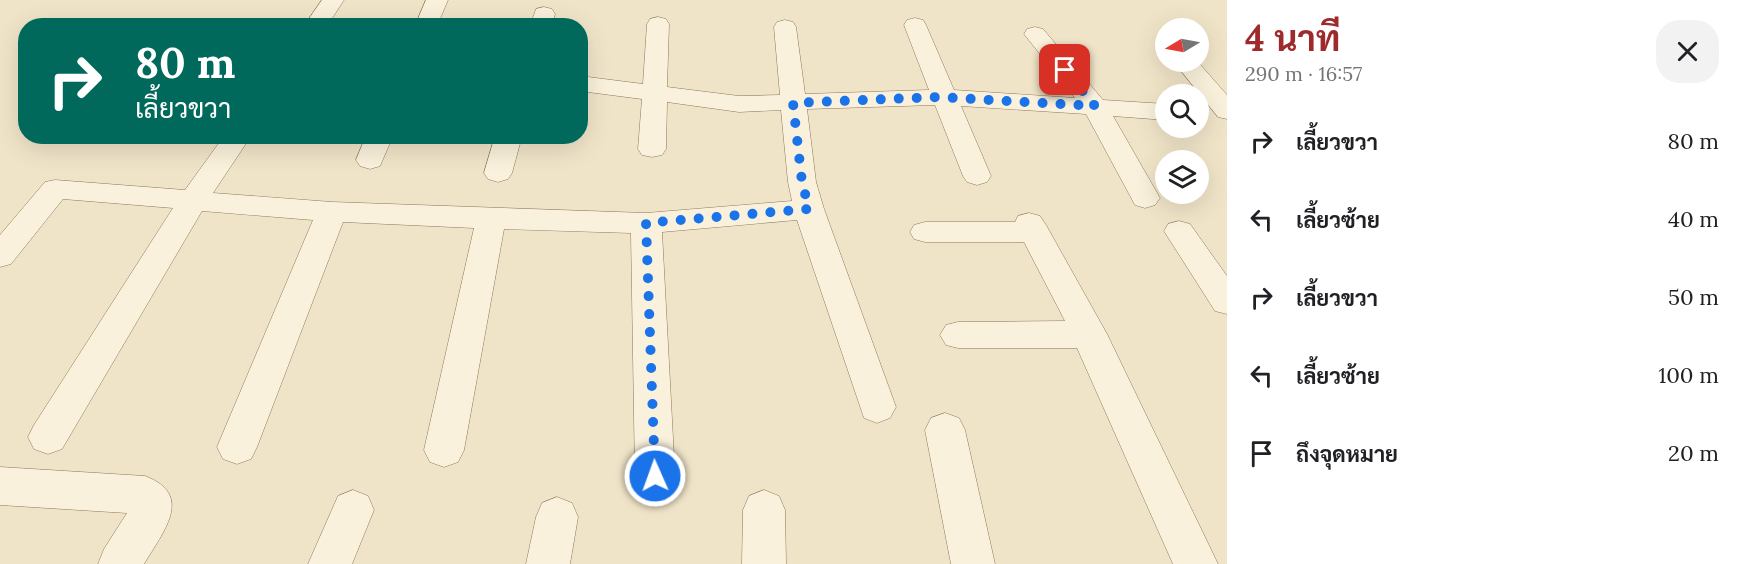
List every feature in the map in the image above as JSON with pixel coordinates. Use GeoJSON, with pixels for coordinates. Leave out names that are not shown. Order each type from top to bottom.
{"type":"FeatureCollection","features":[{"type":"Feature","properties":{"kind":"street"},"geometry":{"type":"LineString","coordinates":[[321,18],[333,0]]}},
{"type":"Feature","properties":{"kind":"street"},"geometry":{"type":"LineString","coordinates":[[429,18],[437,0]]}},
{"type":"Feature","properties":{"kind":"street"},"geometry":{"type":"LineString","coordinates":[[652,149],[658,24]]}},
{"type":"Feature","properties":{"kind":"street"},"geometry":{"type":"LineString","coordinates":[[915,25],[977,176]]}},
{"type":"Feature","properties":{"kind":"street"},"geometry":{"type":"LineString","coordinates":[[785,27],[802,182],[809,209],[878,407]]}},
{"type":"Feature","properties":{"kind":"street"},"geometry":{"type":"LineString","coordinates":[[1035,34],[1095,106],[1145,198]]}},
{"type":"Feature","properties":{"kind":"street"},"geometry":{"type":"LineString","coordinates":[[1194,72],[1227,111]]}},
{"type":"Feature","properties":{"kind":"street"},"geometry":{"type":"LineString","coordinates":[[588,84],[739,104],[945,98],[1155,111]]}},
{"type":"Feature","properties":{"kind":"street"},"geometry":{"type":"LineString","coordinates":[[1209,115],[1227,117]]}},
{"type":"Feature","properties":{"kind":"street"},"geometry":{"type":"LineString","coordinates":[[48,437],[192,202],[232,144]]}},
{"type":"Feature","properties":{"kind":"street"},"geometry":{"type":"LineString","coordinates":[[498,173],[507,144]]}},
{"type":"Feature","properties":{"kind":"street"},"geometry":{"type":"LineString","coordinates":[[0,256],[55,189],[332,212],[491,219],[646,223],[809,209]]}},
{"type":"Feature","properties":{"kind":"street"},"geometry":{"type":"LineString","coordinates":[[237,447],[332,212]]}},
{"type":"Feature","properties":{"kind":"street"},"geometry":{"type":"LineString","coordinates":[[444,450],[491,219]]}},
{"type":"Feature","properties":{"kind":"street"},"geometry":{"type":"LineString","coordinates":[[646,223],[655,476]]}},
{"type":"Feature","properties":{"kind":"street"},"geometry":{"type":"LineString","coordinates":[[926,232],[1032,227],[1089,334],[1196,564]]}},
{"type":"Feature","properties":{"kind":"street"},"geometry":{"type":"LineString","coordinates":[[1179,231],[1227,302]]}},
{"type":"Feature","properties":{"kind":"street"},"geometry":{"type":"LineString","coordinates":[[958,335],[1089,334]]}},
{"type":"Feature","properties":{"kind":"street"},"geometry":{"type":"LineString","coordinates":[[945,430],[973,564]]}},
{"type":"Feature","properties":{"kind":"street"},"geometry":{"type":"LineString","coordinates":[[0,486],[145,495],[152,501],[149,515],[120,564]]}},
{"type":"Feature","properties":{"kind":"street"},"geometry":{"type":"LineString","coordinates":[[330,564],[353,510]]}},
{"type":"Feature","properties":{"kind":"street"},"geometry":{"type":"LineString","coordinates":[[764,510],[764,564]]}},
{"type":"Feature","properties":{"kind":"street"},"geometry":{"type":"LineString","coordinates":[[548,564],[557,517]]}},
{"type":"Feature","properties":{"kind":"route"},"geometry":{"type":"LineString","coordinates":[[655,476],[646,223],[809,209],[802,182],[793,103],[938,97],[1095,106],[1065,70]]}}]}
